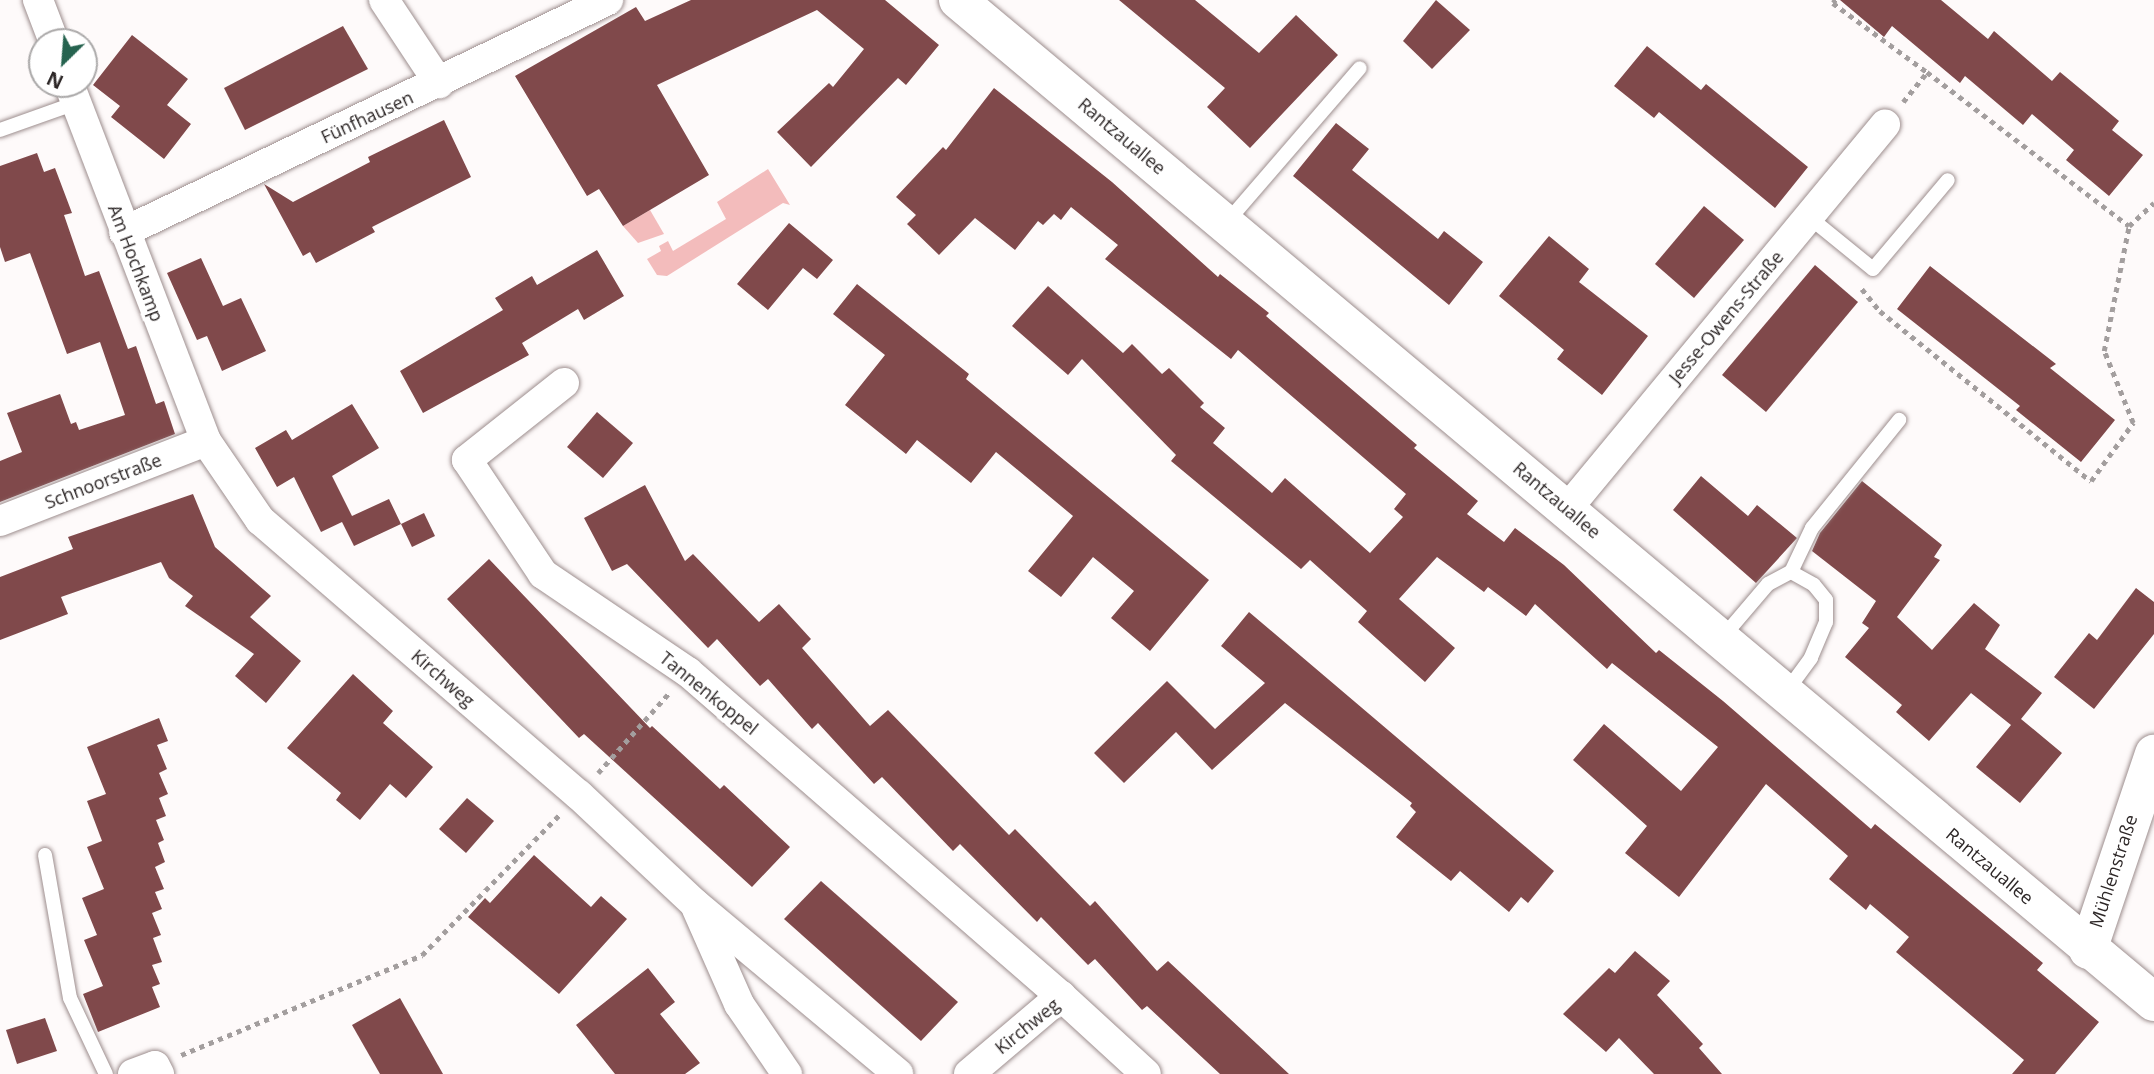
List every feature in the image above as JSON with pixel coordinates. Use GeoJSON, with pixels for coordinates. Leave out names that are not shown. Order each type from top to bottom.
{"type":"FeatureCollection","features":[{"type":"Feature","properties":{"kind":"main road","name":"Rantzauallee"},"geometry":{"type":"LineString","coordinates":[[958,0],[1567,509],[2088,950],[2154,1002]]}},
{"type":"Feature","properties":{"kind":"main road","name":"Mühlenstraße"},"geometry":{"type":"LineString","coordinates":[[2088,950],[2154,754]]}},
{"type":"Feature","properties":{"kind":"street"},"geometry":{"type":"LineString","coordinates":[[38,0],[49,28]]}},
{"type":"Feature","properties":{"kind":"street"},"geometry":{"type":"LineString","coordinates":[[384,0],[439,83]]}},
{"type":"Feature","properties":{"kind":"street","name":"Fünfhausen"},"geometry":{"type":"LineString","coordinates":[[124,232],[608,0]]}},
{"type":"Feature","properties":{"kind":"street","name":"Am Hochkamp"},"geometry":{"type":"LineString","coordinates":[[74,98],[206,441]]}},
{"type":"Feature","properties":{"kind":"street","name":"Jesse-Owens-Straße"},"geometry":{"type":"LineString","coordinates":[[1567,509],[1885,125]]}},
{"type":"Feature","properties":{"kind":"street","name":"Tannenkoppel"},"geometry":{"type":"LineString","coordinates":[[564,383],[467,460],[542,574],[688,671],[1061,996]]}},
{"type":"Feature","properties":{"kind":"street","name":"Schnoorstraße"},"geometry":{"type":"LineString","coordinates":[[0,521],[206,441]]}},
{"type":"Feature","properties":{"kind":"street","name":"Kirchweg"},"geometry":{"type":"LineString","coordinates":[[206,441],[260,520],[579,795],[695,904],[898,1074]]}},
{"type":"Feature","properties":{"kind":"street","name":"Kirchweg"},"geometry":{"type":"LineString","coordinates":[[695,904],[739,1004],[787,1074]]}},
{"type":"Feature","properties":{"kind":"street","name":"Kirchweg"},"geometry":{"type":"LineString","coordinates":[[969,1074],[1061,996],[1146,1074]]}},
{"type":"Feature","properties":{"kind":"lane"},"geometry":{"type":"LineString","coordinates":[[1226,223],[1360,68]]}},
{"type":"Feature","properties":{"kind":"lane"},"geometry":{"type":"LineString","coordinates":[[0,130],[65,98]]}},
{"type":"Feature","properties":{"kind":"lane"},"geometry":{"type":"LineString","coordinates":[[1809,217],[1873,269],[1948,180]]}},
{"type":"Feature","properties":{"kind":"lane"},"geometry":{"type":"LineString","coordinates":[[1721,639],[1768,584],[1791,572],[1812,528],[1899,419]]}},
{"type":"Feature","properties":{"kind":"lane"},"geometry":{"type":"LineString","coordinates":[[1786,694],[1811,658],[1826,622],[1826,600],[1814,585],[1791,572]]}},
{"type":"Feature","properties":{"kind":"lane"},"geometry":{"type":"LineString","coordinates":[[45,855],[70,998],[106,1074]]}},
{"type":"Feature","properties":{"kind":"path"},"geometry":{"type":"LineString","coordinates":[[1836,0],[1833,4],[2129,226]]}},
{"type":"Feature","properties":{"kind":"path"},"geometry":{"type":"LineString","coordinates":[[1885,125],[1927,72]]}},
{"type":"Feature","properties":{"kind":"path"},"geometry":{"type":"LineString","coordinates":[[1854,279],[1880,311],[2091,481],[2133,423],[2104,351],[2129,226],[2154,202]]}},
{"type":"Feature","properties":{"kind":"path"},"geometry":{"type":"LineString","coordinates":[[149,1071],[422,955],[579,795],[688,671]]}},
{"type":"Feature","properties":{"kind":"shaded area"},"geometry":{"type":"Polygon","coordinates":[[[768,169],[790,205],[783,203],[667,276],[657,275],[647,259],[661,251],[659,246],[668,241],[673,251],[726,219],[717,202],[768,169]]]}},
{"type":"Feature","properties":{"kind":"shaded area"},"geometry":{"type":"Polygon","coordinates":[[[650,210],[664,234],[638,243],[623,226],[650,210]]]}},
{"type":"Feature","properties":{"kind":"building"},"geometry":{"type":"Polygon","coordinates":[[[691,0],[885,0],[939,45],[906,85],[898,78],[811,167],[777,132],[829,83],[833,87],[864,49],[817,10],[657,85],[709,175],[623,226],[599,189],[587,196],[515,76],[636,7],[645,21],[691,0]]]}},
{"type":"Feature","properties":{"kind":"building"},"geometry":{"type":"Polygon","coordinates":[[[1119,0],[1195,0],[1259,53],[1296,15],[1338,55],[1250,148],[1207,107],[1225,88],[1119,0]]]}},
{"type":"Feature","properties":{"kind":"building"},"geometry":{"type":"Polygon","coordinates":[[[1436,0],[1470,30],[1432,69],[1403,41],[1436,0]]]}},
{"type":"Feature","properties":{"kind":"building"},"geometry":{"type":"Polygon","coordinates":[[[1840,0],[1941,0],[1988,39],[1994,31],[2052,81],[2060,72],[2119,121],[2112,130],[2143,155],[2109,196],[2066,160],[2074,150],[2032,114],[2023,125],[1965,76],[1960,83],[1892,26],[1884,37],[1840,0]]]}},
{"type":"Feature","properties":{"kind":"building"},"geometry":{"type":"Polygon","coordinates":[[[343,26],[368,69],[245,130],[224,88],[343,26]]]}},
{"type":"Feature","properties":{"kind":"building"},"geometry":{"type":"Polygon","coordinates":[[[132,35],[188,79],[167,105],[191,124],[164,159],[111,117],[120,106],[98,89],[98,79],[132,35]]]}},
{"type":"Feature","properties":{"kind":"building"},"geometry":{"type":"Polygon","coordinates":[[[1647,46],[1701,90],[1706,84],[1808,167],[1775,208],[1659,112],[1654,118],[1614,86],[1647,46]]]}},
{"type":"Feature","properties":{"kind":"building"},"geometry":{"type":"Polygon","coordinates":[[[994,88],[1112,182],[1218,277],[1220,274],[1269,313],[1266,316],[1417,445],[1414,448],[1478,501],[1467,514],[1504,542],[1515,528],[1564,565],[1656,653],[1659,650],[1723,701],[1871,829],[1875,824],[2043,963],[2037,970],[2099,1022],[2055,1074],[2012,1074],[2024,1060],[1896,952],[1909,937],[1870,904],[1866,910],[1829,879],[1848,856],[1766,784],[1679,897],[1625,853],[1647,826],[1573,760],[1604,724],[1681,791],[1718,747],[1612,663],[1607,669],[1535,604],[1526,616],[1488,587],[1484,592],[1437,557],[1399,599],[1455,648],[1425,682],[1358,622],[1367,611],[1310,560],[1301,569],[1171,461],[1176,455],[1082,359],[1068,375],[1012,326],[1048,286],[1123,353],[1132,344],[1162,374],[1169,368],[1204,403],[1200,407],[1225,428],[1213,443],[1272,493],[1285,478],[1370,553],[1403,517],[1394,509],[1406,494],[1238,350],[1231,359],[1105,259],[1118,245],[1071,207],[1061,220],[1054,214],[1043,225],[1038,221],[1015,250],[975,218],[939,255],[907,224],[916,215],[896,197],[943,147],[946,150],[994,88]]]}},
{"type":"Feature","properties":{"kind":"building"},"geometry":{"type":"Polygon","coordinates":[[[444,120],[471,177],[372,227],[375,232],[316,263],[310,252],[303,256],[264,184],[293,202],[370,162],[368,157],[444,120]]]}},
{"type":"Feature","properties":{"kind":"building"},"geometry":{"type":"Polygon","coordinates":[[[1336,123],[1369,149],[1352,170],[1438,239],[1444,231],[1483,262],[1449,305],[1293,176],[1336,123]]]}},
{"type":"Feature","properties":{"kind":"building"},"geometry":{"type":"Polygon","coordinates":[[[37,153],[44,172],[55,168],[72,213],[64,215],[85,276],[99,271],[128,349],[136,346],[156,404],[164,401],[175,434],[0,502],[0,461],[22,452],[7,413],[60,394],[71,424],[76,422],[79,430],[125,415],[100,342],[67,354],[30,253],[5,262],[0,247],[0,166],[37,153]]]}},
{"type":"Feature","properties":{"kind":"building"},"geometry":{"type":"Polygon","coordinates":[[[1704,206],[1744,240],[1694,298],[1655,264],[1704,206]]]}},
{"type":"Feature","properties":{"kind":"building"},"geometry":{"type":"Polygon","coordinates":[[[789,223],[833,260],[817,279],[803,268],[768,310],[737,284],[789,223]]]}},
{"type":"Feature","properties":{"kind":"building"},"geometry":{"type":"Polygon","coordinates":[[[1549,236],[1589,269],[1579,282],[1648,336],[1602,395],[1557,359],[1564,350],[1499,296],[1549,236]]]}},
{"type":"Feature","properties":{"kind":"building"},"geometry":{"type":"Polygon","coordinates":[[[597,250],[624,296],[584,320],[578,309],[522,343],[529,355],[423,413],[400,371],[503,310],[495,298],[532,276],[537,285],[597,250]]]}},
{"type":"Feature","properties":{"kind":"building"},"geometry":{"type":"Polygon","coordinates":[[[201,258],[223,306],[241,298],[266,351],[222,371],[207,336],[197,340],[167,273],[201,258]]]}},
{"type":"Feature","properties":{"kind":"building"},"geometry":{"type":"Polygon","coordinates":[[[1815,265],[1858,302],[1766,412],[1722,375],[1815,265]]]}},
{"type":"Feature","properties":{"kind":"building"},"geometry":{"type":"Polygon","coordinates":[[[1930,266],[2056,364],[2050,368],[2115,420],[2081,462],[2016,410],[2020,406],[1897,309],[1930,266]]]}},
{"type":"Feature","properties":{"kind":"building"},"geometry":{"type":"Polygon","coordinates":[[[857,284],[969,374],[966,379],[1209,580],[1150,651],[1111,618],[1134,591],[1093,557],[1061,597],[1028,571],[1073,516],[996,452],[971,483],[917,440],[906,454],[845,405],[885,355],[833,314],[857,284]]]}},
{"type":"Feature","properties":{"kind":"building"},"geometry":{"type":"Polygon","coordinates":[[[352,404],[379,448],[332,476],[352,516],[389,499],[401,524],[354,546],[342,522],[321,532],[294,477],[277,487],[255,448],[286,430],[292,440],[352,404]]]}},
{"type":"Feature","properties":{"kind":"building"},"geometry":{"type":"Polygon","coordinates":[[[597,412],[633,443],[603,478],[567,447],[597,412]]]}},
{"type":"Feature","properties":{"kind":"building"},"geometry":{"type":"Polygon","coordinates":[[[1701,476],[1748,516],[1757,505],[1797,538],[1756,583],[1673,510],[1701,476]]]}},
{"type":"Feature","properties":{"kind":"building"},"geometry":{"type":"Polygon","coordinates":[[[1862,481],[1942,545],[1934,557],[1940,560],[1897,617],[1932,650],[1974,603],[2000,625],[1985,649],[2042,693],[2021,719],[2062,753],[2020,803],[1976,767],[2011,725],[1971,693],[1929,741],[1896,712],[1902,705],[1845,657],[1869,628],[1862,623],[1876,601],[1812,551],[1820,533],[1862,481]]]}},
{"type":"Feature","properties":{"kind":"building"},"geometry":{"type":"Polygon","coordinates":[[[645,485],[685,561],[693,554],[759,622],[779,604],[811,639],[802,648],[870,726],[888,710],[1009,835],[1015,829],[1090,906],[1095,901],[1157,971],[1168,961],[1289,1074],[1220,1074],[1147,1006],[1142,1010],[1095,959],[1088,965],[1041,917],[1037,922],[960,844],[953,851],[882,777],[874,784],[818,723],[812,729],[768,679],[760,686],[717,639],[708,648],[627,564],[612,571],[584,518],[645,485]]]}},
{"type":"Feature","properties":{"kind":"building"},"geometry":{"type":"Polygon","coordinates":[[[193,494],[215,547],[271,596],[250,617],[301,661],[266,703],[235,676],[254,654],[185,606],[193,596],[169,578],[161,562],[61,597],[68,614],[0,640],[0,577],[73,549],[68,537],[193,494]]]}},
{"type":"Feature","properties":{"kind":"building"},"geometry":{"type":"Polygon","coordinates":[[[424,513],[435,536],[412,547],[401,524],[424,513]]]}},
{"type":"Feature","properties":{"kind":"building"},"geometry":{"type":"Polygon","coordinates":[[[489,559],[650,728],[652,726],[720,789],[724,785],[790,847],[752,887],[584,734],[579,738],[447,599],[489,559]]]}},
{"type":"Feature","properties":{"kind":"building"},"geometry":{"type":"Polygon","coordinates":[[[2136,588],[2154,602],[2154,634],[2094,709],[2054,677],[2089,633],[2097,640],[2136,588]]]}},
{"type":"Feature","properties":{"kind":"building"},"geometry":{"type":"Polygon","coordinates":[[[1249,612],[1554,871],[1528,903],[1521,897],[1509,912],[1460,871],[1451,881],[1396,837],[1416,812],[1410,806],[1412,803],[1285,703],[1212,770],[1176,732],[1124,783],[1094,753],[1167,681],[1215,729],[1265,683],[1221,646],[1249,612]]]}},
{"type":"Feature","properties":{"kind":"building"},"geometry":{"type":"Polygon","coordinates":[[[353,674],[393,711],[383,723],[433,767],[406,798],[390,784],[360,820],[336,800],[341,793],[287,748],[353,674]]]}},
{"type":"Feature","properties":{"kind":"building"},"geometry":{"type":"Polygon","coordinates":[[[159,718],[168,741],[157,745],[167,769],[159,773],[168,794],[159,798],[166,816],[156,820],[164,840],[158,843],[165,862],[155,867],[164,889],[155,892],[162,909],[152,913],[161,935],[153,938],[162,962],[152,965],[160,984],[152,987],[160,1007],[98,1032],[83,994],[103,986],[84,940],[97,935],[82,898],[104,889],[87,847],[102,841],[87,801],[106,794],[87,747],[159,718]]]}},
{"type":"Feature","properties":{"kind":"building"},"geometry":{"type":"Polygon","coordinates":[[[467,798],[494,821],[466,853],[439,829],[467,798]]]}},
{"type":"Feature","properties":{"kind":"building"},"geometry":{"type":"Polygon","coordinates":[[[534,855],[591,907],[601,896],[627,919],[559,994],[468,917],[485,898],[490,903],[534,855]]]}},
{"type":"Feature","properties":{"kind":"building"},"geometry":{"type":"Polygon","coordinates":[[[821,881],[958,1002],[921,1041],[784,919],[821,881]]]}},
{"type":"Feature","properties":{"kind":"building"},"geometry":{"type":"Polygon","coordinates":[[[1635,951],[1670,981],[1657,995],[1703,1044],[1699,1048],[1722,1074],[1654,1074],[1619,1038],[1606,1052],[1563,1014],[1609,968],[1615,973],[1635,951]]]}},
{"type":"Feature","properties":{"kind":"building"},"geometry":{"type":"Polygon","coordinates":[[[648,968],[675,1002],[660,1014],[700,1063],[685,1074],[615,1074],[576,1025],[648,968]]]}},
{"type":"Feature","properties":{"kind":"building"},"geometry":{"type":"Polygon","coordinates":[[[400,998],[443,1074],[380,1074],[352,1025],[400,998]]]}},
{"type":"Feature","properties":{"kind":"building"},"geometry":{"type":"Polygon","coordinates":[[[45,1018],[57,1051],[17,1064],[6,1030],[45,1018]]]}}]}
